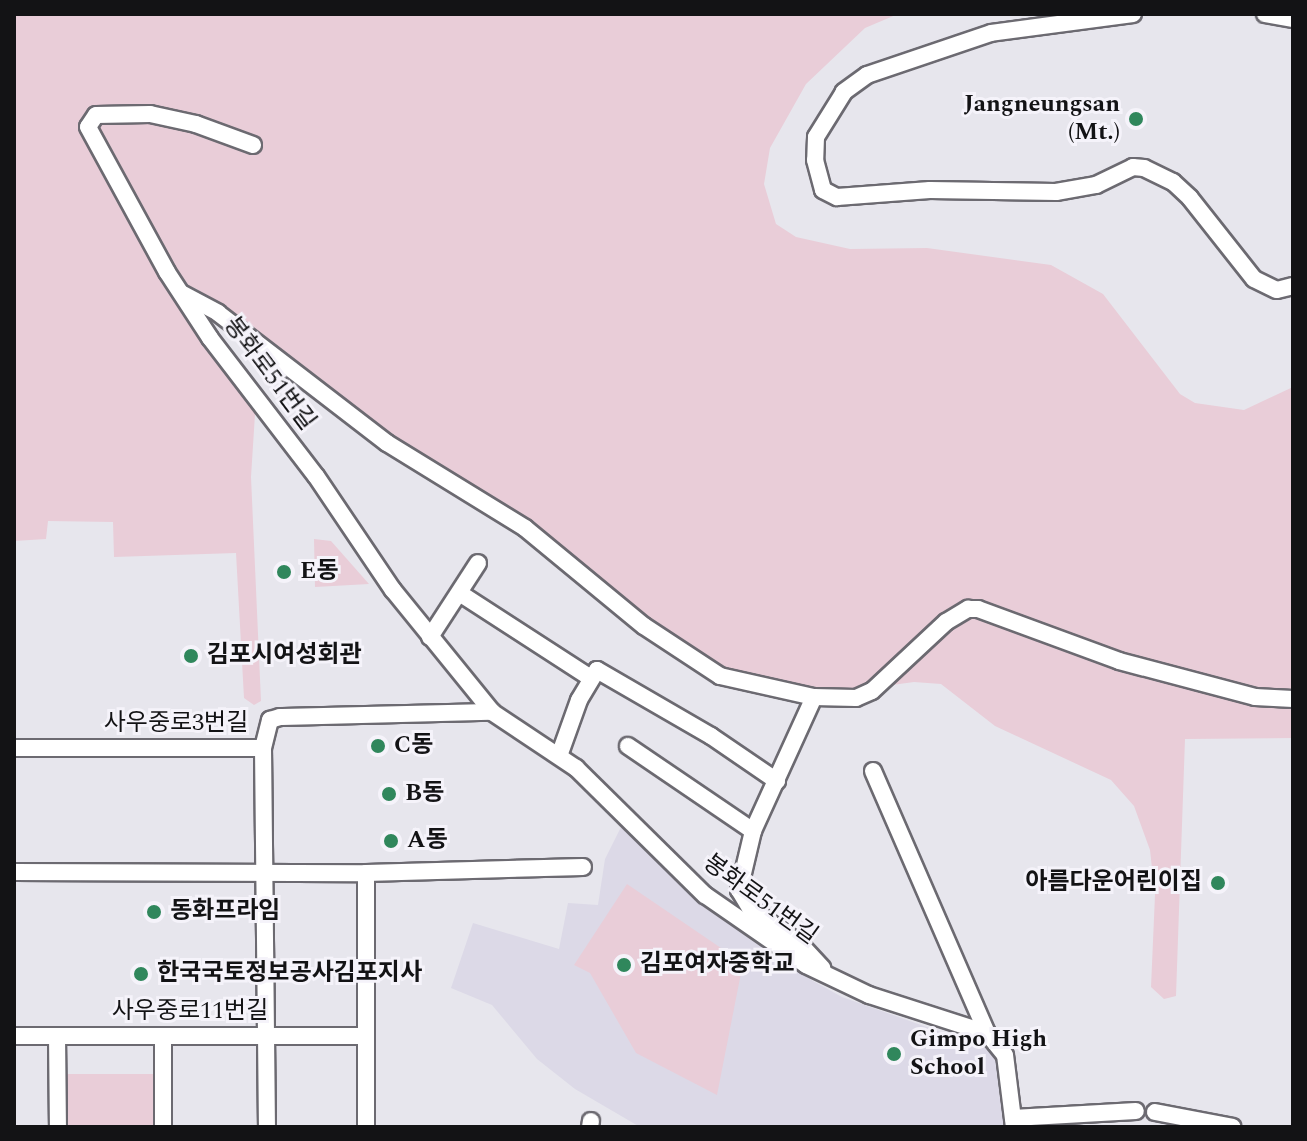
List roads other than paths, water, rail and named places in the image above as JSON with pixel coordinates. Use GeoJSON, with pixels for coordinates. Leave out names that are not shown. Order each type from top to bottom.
{"type":"FeatureCollection","features":[{"type":"Feature","properties":{"kind":"street"},"geometry":{"type":"LineString","coordinates":[[1133,14],[991,33],[867,75],[844,92],[816,137],[815,160],[823,190],[837,197],[930,190],[1056,192],[1096,185],[1133,167],[1144,168],[1173,182],[1190,198],[1254,279],[1277,290],[1293,286]]}},
{"type":"Feature","properties":{"kind":"street"},"geometry":{"type":"LineString","coordinates":[[1265,14],[1293,19]]}},
{"type":"Feature","properties":{"kind":"street","name":"봉화로51번길"},"geometry":{"type":"LineString","coordinates":[[253,145],[172,117],[103,113],[90,120],[90,136],[210,338],[275,419],[333,500],[360,546],[430,637],[492,712],[512,729],[559,756],[605,794],[705,895],[769,941],[831,978],[869,995],[987,1033]]}},
{"type":"Feature","properties":{"kind":"street"},"geometry":{"type":"LineString","coordinates":[[183,294],[218,313],[387,443],[525,528],[644,626],[692,660],[736,681],[845,700],[872,691],[946,622],[968,609],[978,609],[1119,661],[1255,697],[1293,699]]}},
{"type":"Feature","properties":{"kind":"street"},"geometry":{"type":"LineString","coordinates":[[430,637],[461,594],[478,563]]}},
{"type":"Feature","properties":{"kind":"street"},"geometry":{"type":"LineString","coordinates":[[461,594],[594,674],[711,736],[777,781]]}},
{"type":"Feature","properties":{"kind":"street"},"geometry":{"type":"LineString","coordinates":[[559,756],[579,700],[594,674]]}},
{"type":"Feature","properties":{"kind":"street","name":"봉화로51번길"},"geometry":{"type":"LineString","coordinates":[[814,697],[753,831],[739,880],[742,900],[800,944],[831,978]]}},
{"type":"Feature","properties":{"kind":"street"},"geometry":{"type":"LineString","coordinates":[[263,748],[270,720],[280,717],[492,712]]}},
{"type":"Feature","properties":{"kind":"street"},"geometry":{"type":"LineString","coordinates":[[628,746],[753,831]]}},
{"type":"Feature","properties":{"kind":"street","name":"사우중로3번길"},"geometry":{"type":"LineString","coordinates":[[14,748],[263,748],[267,1127]]}},
{"type":"Feature","properties":{"kind":"street"},"geometry":{"type":"LineString","coordinates":[[873,771],[987,1033],[1005,1055],[1013,1122],[1136,1111]]}},
{"type":"Feature","properties":{"kind":"street"},"geometry":{"type":"LineString","coordinates":[[14,872],[366,873],[583,867]]}},
{"type":"Feature","properties":{"kind":"street"},"geometry":{"type":"LineString","coordinates":[[366,873],[366,1127]]}},
{"type":"Feature","properties":{"kind":"street","name":"사우중로11번길"},"geometry":{"type":"LineString","coordinates":[[14,1036],[366,1036]]}},
{"type":"Feature","properties":{"kind":"street"},"geometry":{"type":"LineString","coordinates":[[57,1036],[58,1127]]}},
{"type":"Feature","properties":{"kind":"street"},"geometry":{"type":"LineString","coordinates":[[163,1036],[163,1127]]}},
{"type":"Feature","properties":{"kind":"street"},"geometry":{"type":"LineString","coordinates":[[1155,1112],[1233,1127]]}},
{"type":"Feature","properties":{"kind":"place","name":"Jangneungsan (Mt.)"},"geometry":{"type":"Point","coordinates":[1136,119]}},
{"type":"Feature","properties":{"kind":"place","name":"E동"},"geometry":{"type":"Point","coordinates":[284,572]}},
{"type":"Feature","properties":{"kind":"place","name":"김포시여성회관"},"geometry":{"type":"Point","coordinates":[191,656]}},
{"type":"Feature","properties":{"kind":"place","name":"C동"},"geometry":{"type":"Point","coordinates":[378,746]}},
{"type":"Feature","properties":{"kind":"place","name":"B동"},"geometry":{"type":"Point","coordinates":[389,794]}},
{"type":"Feature","properties":{"kind":"place","name":"A동"},"geometry":{"type":"Point","coordinates":[391,841]}},
{"type":"Feature","properties":{"kind":"place","name":"아름다운어린이집"},"geometry":{"type":"Point","coordinates":[1218,883]}},
{"type":"Feature","properties":{"kind":"place","name":"동화프라임"},"geometry":{"type":"Point","coordinates":[154,912]}},
{"type":"Feature","properties":{"kind":"place","name":"김포여자중학교"},"geometry":{"type":"Point","coordinates":[624,965]}},
{"type":"Feature","properties":{"kind":"place","name":"한국국토정보공사김포지사"},"geometry":{"type":"Point","coordinates":[141,974]}},
{"type":"Feature","properties":{"kind":"place","name":"Gimpo High School"},"geometry":{"type":"Point","coordinates":[894,1054]}}]}
